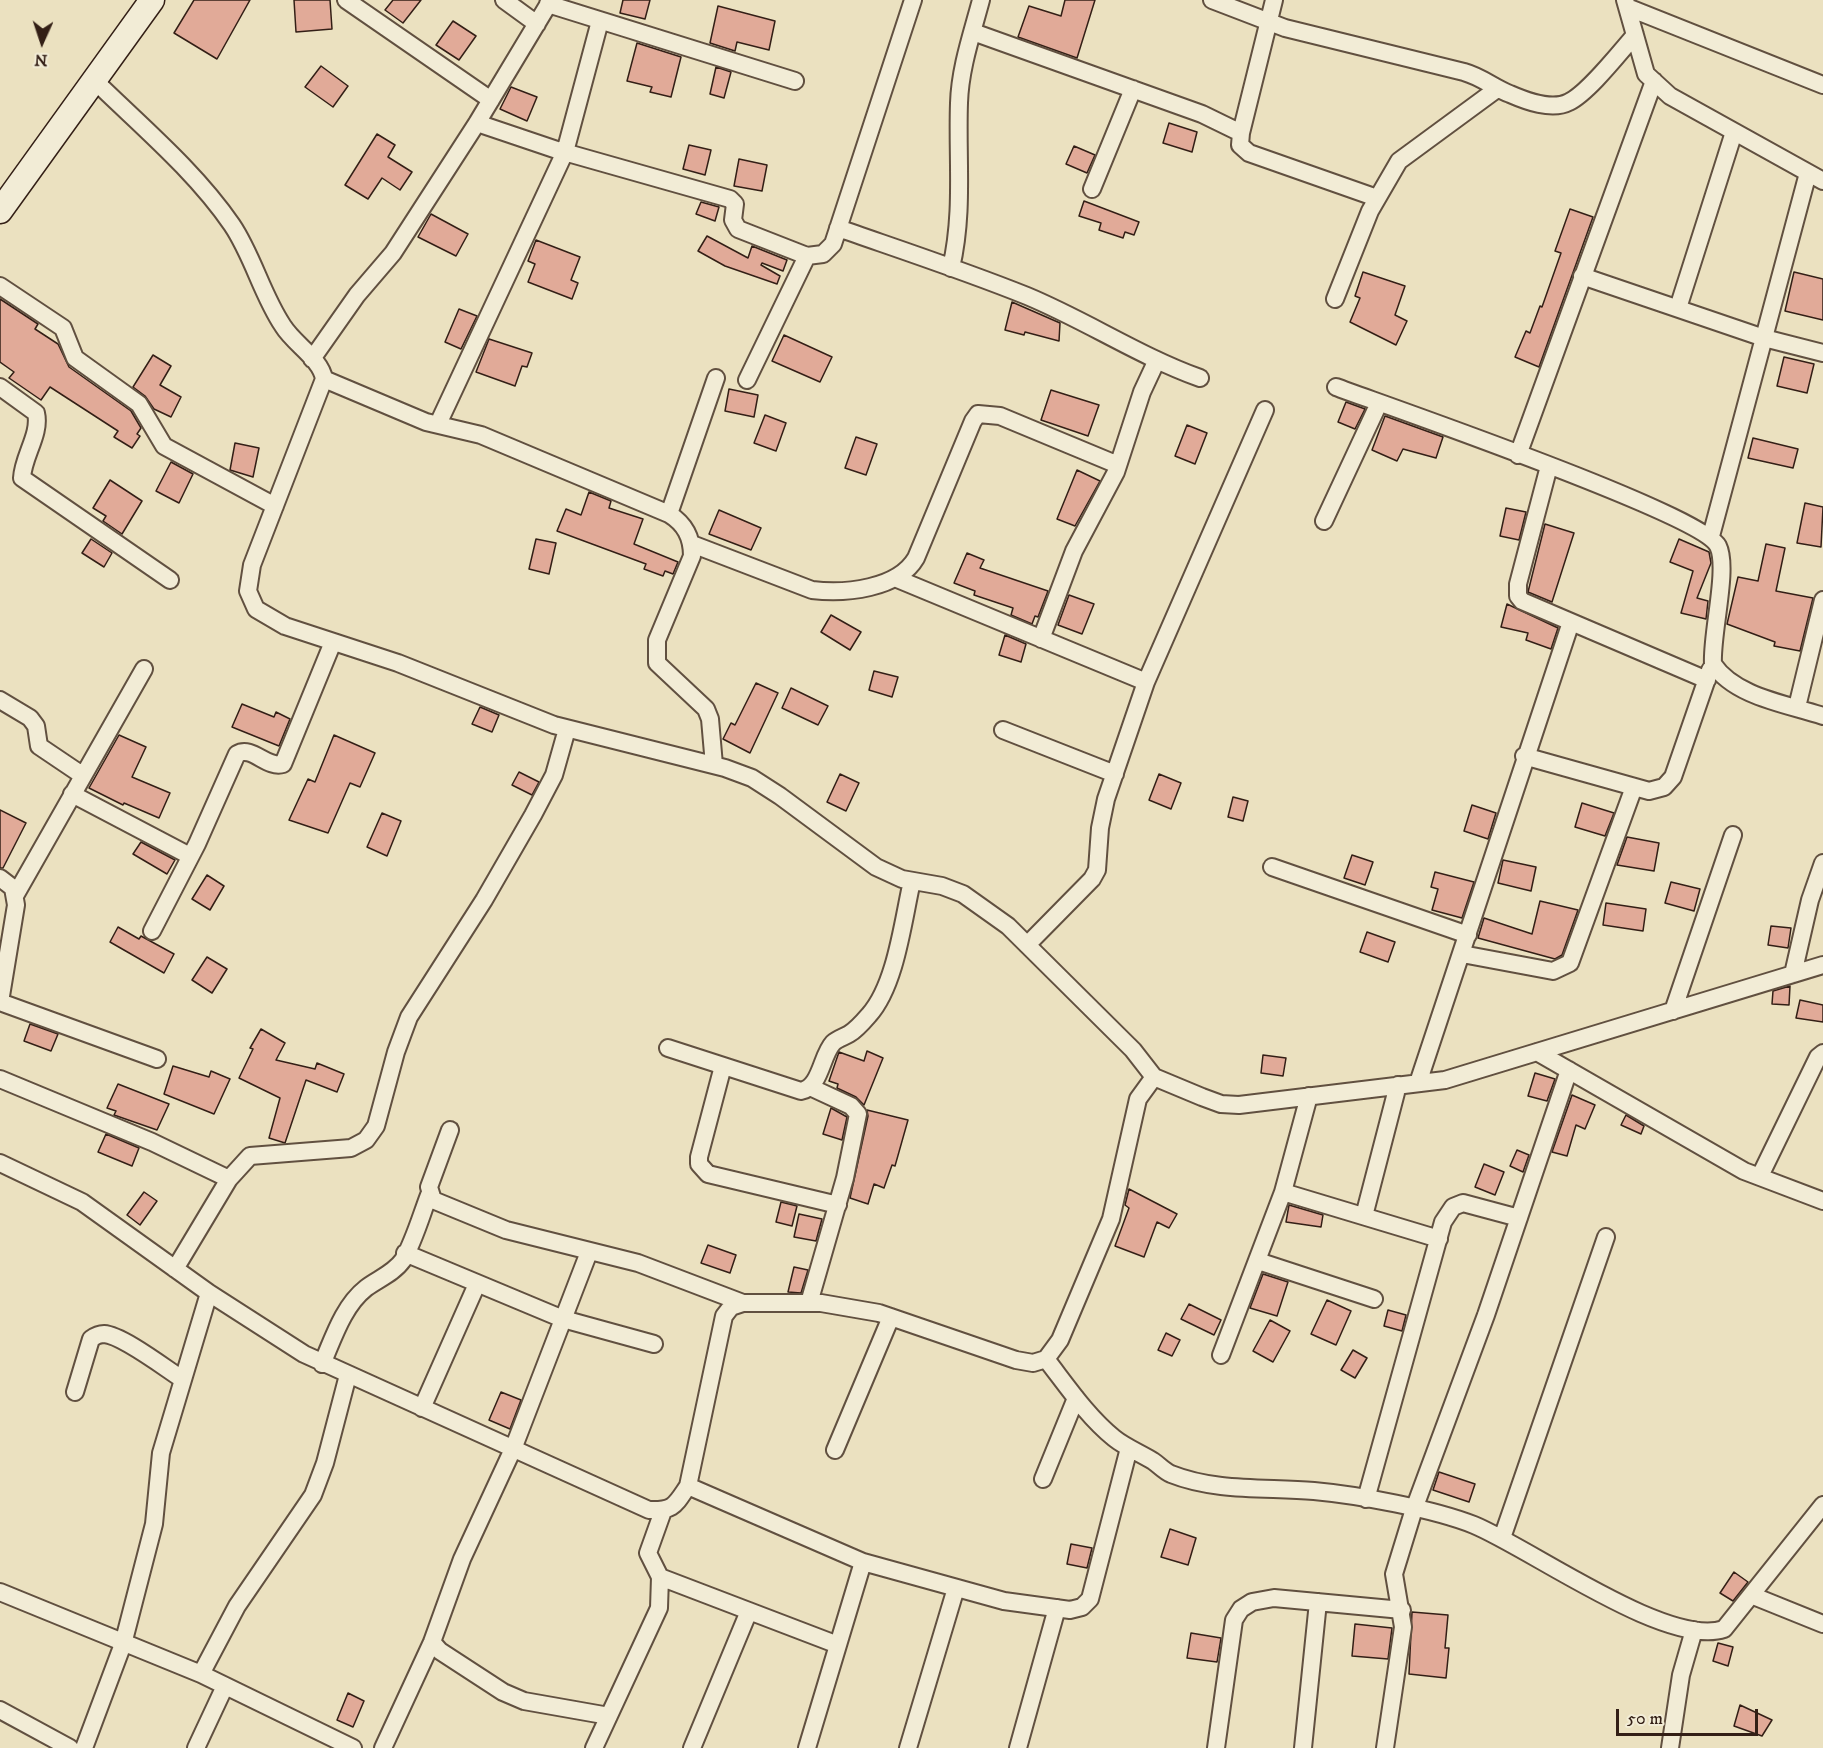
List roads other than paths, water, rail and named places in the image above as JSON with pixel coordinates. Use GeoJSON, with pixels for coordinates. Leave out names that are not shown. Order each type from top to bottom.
{"type":"FeatureCollection","features":[{"type":"Feature","properties":{"kind":"main road"},"geometry":{"type":"LineString","coordinates":[[2,205],[152,0]]}},
{"type":"Feature","properties":{"kind":"street"},"geometry":{"type":"LineString","coordinates":[[346,0],[491,100]]}},
{"type":"Feature","properties":{"kind":"street"},"geometry":{"type":"LineString","coordinates":[[504,0],[537,24]]}},
{"type":"Feature","properties":{"kind":"street"},"geometry":{"type":"LineString","coordinates":[[477,123],[565,152],[730,199],[735,204],[733,220],[738,229],[807,256],[823,254],[833,244],[913,0]]}},
{"type":"Feature","properties":{"kind":"street"},"geometry":{"type":"LineString","coordinates":[[951,268],[960,216],[959,104],[962,74],[981,0]]}},
{"type":"Feature","properties":{"kind":"street"},"geometry":{"type":"LineString","coordinates":[[1212,0],[1285,28],[1485,78],[1497,89],[1525,100],[1550,105],[1569,103],[1635,36]]}},
{"type":"Feature","properties":{"kind":"street"},"geometry":{"type":"LineString","coordinates":[[1274,0],[1240,133],[1240,145],[1249,153],[1377,198]]}},
{"type":"Feature","properties":{"kind":"street"},"geometry":{"type":"LineString","coordinates":[[312,359],[357,295],[393,253],[477,123],[550,2],[600,21],[795,81]]}},
{"type":"Feature","properties":{"kind":"street"},"geometry":{"type":"LineString","coordinates":[[1626,4],[1646,74],[1670,96],[1816,177],[1764,338],[1711,536]]}},
{"type":"Feature","properties":{"kind":"street"},"geometry":{"type":"LineString","coordinates":[[1626,4],[1823,85]]}},
{"type":"Feature","properties":{"kind":"street"},"geometry":{"type":"LineString","coordinates":[[438,424],[565,152],[600,21]]}},
{"type":"Feature","properties":{"kind":"street"},"geometry":{"type":"LineString","coordinates":[[973,32],[1202,114],[1240,133]]}},
{"type":"Feature","properties":{"kind":"street"},"geometry":{"type":"LineString","coordinates":[[94,80],[216,203],[234,228],[271,308],[287,333],[323,369],[324,379],[252,565],[248,591],[256,609],[285,627],[398,663],[567,729],[714,765],[752,778],[876,867],[912,881],[942,886],[963,894],[1008,926],[1133,1050],[1154,1077],[1221,1104],[1239,1105],[1445,1080],[1823,965]]}},
{"type":"Feature","properties":{"kind":"street"},"geometry":{"type":"LineString","coordinates":[[1518,455],[1654,81]]}},
{"type":"Feature","properties":{"kind":"street"},"geometry":{"type":"LineString","coordinates":[[1092,189],[1133,89]]}},
{"type":"Feature","properties":{"kind":"street"},"geometry":{"type":"LineString","coordinates":[[1335,299],[1377,198],[1399,161],[1497,89]]}},
{"type":"Feature","properties":{"kind":"street"},"geometry":{"type":"LineString","coordinates":[[1678,308],[1734,132]]}},
{"type":"Feature","properties":{"kind":"street"},"geometry":{"type":"LineString","coordinates":[[838,228],[1027,296],[1083,322],[1156,362],[1200,378]]}},
{"type":"Feature","properties":{"kind":"street"},"geometry":{"type":"LineString","coordinates":[[747,380],[807,256]]}},
{"type":"Feature","properties":{"kind":"street"},"geometry":{"type":"LineString","coordinates":[[1582,276],[1764,338],[1823,353]]}},
{"type":"Feature","properties":{"kind":"street"},"geometry":{"type":"LineString","coordinates":[[0,286],[63,328],[75,358],[140,404],[164,446],[275,506]]}},
{"type":"Feature","properties":{"kind":"street"},"geometry":{"type":"LineString","coordinates":[[1041,639],[1074,551],[1118,465],[1142,392],[1156,362]]}},
{"type":"Feature","properties":{"kind":"street"},"geometry":{"type":"LineString","coordinates":[[669,513],[716,378]]}},
{"type":"Feature","properties":{"kind":"street"},"geometry":{"type":"LineString","coordinates":[[324,379],[412,417],[482,435],[669,513],[679,520],[692,544],[692,556],[657,640],[657,663],[706,709],[710,719],[714,765]]}},
{"type":"Feature","properties":{"kind":"street"},"geometry":{"type":"LineString","coordinates":[[0,387],[36,413],[39,423],[25,456],[22,478],[170,580]]}},
{"type":"Feature","properties":{"kind":"street"},"geometry":{"type":"LineString","coordinates":[[1336,387],[1639,500],[1711,536],[1719,548],[1721,566],[1710,672],[1674,777],[1664,787],[1649,791],[1524,756]]}},
{"type":"Feature","properties":{"kind":"street"},"geometry":{"type":"LineString","coordinates":[[1324,521],[1379,403]]}},
{"type":"Feature","properties":{"kind":"street"},"geometry":{"type":"LineString","coordinates":[[1027,945],[1092,879],[1097,870],[1100,828],[1115,774],[1146,682],[1265,410]]}},
{"type":"Feature","properties":{"kind":"street"},"geometry":{"type":"LineString","coordinates":[[692,544],[812,590],[829,592],[874,586],[895,578],[910,568],[916,558],[973,421],[978,414],[1000,416],[1118,465]]}},
{"type":"Feature","properties":{"kind":"street"},"geometry":{"type":"LineString","coordinates":[[1549,466],[1518,584],[1518,596],[1521,601],[1571,622],[1720,675],[1734,686],[1823,716]]}},
{"type":"Feature","properties":{"kind":"street"},"geometry":{"type":"LineString","coordinates":[[895,578],[1146,682]]}},
{"type":"Feature","properties":{"kind":"street"},"geometry":{"type":"LineString","coordinates":[[1797,707],[1816,656],[1823,600]]}},
{"type":"Feature","properties":{"kind":"street"},"geometry":{"type":"LineString","coordinates":[[1418,1083],[1462,954],[1524,756],[1571,622]]}},
{"type":"Feature","properties":{"kind":"street"},"geometry":{"type":"LineString","coordinates":[[152,931],[237,754],[247,752],[276,765],[283,764],[333,642]]}},
{"type":"Feature","properties":{"kind":"street"},"geometry":{"type":"LineString","coordinates":[[16,894],[144,669]]}},
{"type":"Feature","properties":{"kind":"street"},"geometry":{"type":"LineString","coordinates":[[0,700],[30,718],[36,726],[39,746],[82,775]]}},
{"type":"Feature","properties":{"kind":"street"},"geometry":{"type":"LineString","coordinates":[[175,1269],[229,1179],[250,1156],[351,1148],[366,1140],[376,1126],[396,1052],[409,1017],[484,900],[533,815],[554,775],[567,729]]}},
{"type":"Feature","properties":{"kind":"street"},"geometry":{"type":"LineString","coordinates":[[1003,730],[1115,774]]}},
{"type":"Feature","properties":{"kind":"street"},"geometry":{"type":"LineString","coordinates":[[1462,954],[1552,971],[1570,963],[1634,787]]}},
{"type":"Feature","properties":{"kind":"street"},"geometry":{"type":"LineString","coordinates":[[72,794],[190,856]]}},
{"type":"Feature","properties":{"kind":"street"},"geometry":{"type":"LineString","coordinates":[[1673,1011],[1733,835]]}},
{"type":"Feature","properties":{"kind":"street"},"geometry":{"type":"LineString","coordinates":[[1793,974],[1810,900],[1823,862]]}},
{"type":"Feature","properties":{"kind":"street"},"geometry":{"type":"LineString","coordinates":[[1272,867],[1468,935]]}},
{"type":"Feature","properties":{"kind":"street"},"geometry":{"type":"LineString","coordinates":[[0,878],[13,888],[16,894],[0,1002],[157,1059]]}},
{"type":"Feature","properties":{"kind":"street"},"geometry":{"type":"LineString","coordinates":[[668,1048],[801,1091],[810,1087],[834,1043],[851,1033],[871,1013],[881,997],[889,978],[912,881]]}},
{"type":"Feature","properties":{"kind":"street"},"geometry":{"type":"LineString","coordinates":[[1537,1052],[1744,1171],[1823,1201]]}},
{"type":"Feature","properties":{"kind":"street"},"geometry":{"type":"LineString","coordinates":[[1760,1176],[1818,1057],[1823,1053]]}},
{"type":"Feature","properties":{"kind":"street"},"geometry":{"type":"LineString","coordinates":[[723,1066],[699,1157],[702,1168],[708,1174],[838,1205]]}},
{"type":"Feature","properties":{"kind":"street"},"geometry":{"type":"LineString","coordinates":[[1385,1748],[1401,1643],[1402,1610],[1394,1574],[1414,1509],[1519,1218],[1569,1070]]}},
{"type":"Feature","properties":{"kind":"street"},"geometry":{"type":"LineString","coordinates":[[0,1163],[82,1202],[209,1293],[322,1364],[649,1510],[663,1511],[674,1507],[688,1486],[724,1316],[731,1307],[743,1303],[843,1306],[891,1317],[1016,1360],[1033,1363],[1046,1359],[1060,1340],[1105,1238],[1138,1099],[1154,1077]]}},
{"type":"Feature","properties":{"kind":"street"},"geometry":{"type":"LineString","coordinates":[[0,1080],[152,1142],[229,1179]]}},
{"type":"Feature","properties":{"kind":"street"},"geometry":{"type":"LineString","coordinates":[[1364,1216],[1398,1085]]}},
{"type":"Feature","properties":{"kind":"street"},"geometry":{"type":"LineString","coordinates":[[809,1304],[838,1205],[858,1114],[851,1106],[810,1087]]}},
{"type":"Feature","properties":{"kind":"street"},"geometry":{"type":"LineString","coordinates":[[1221,1355],[1283,1192],[1309,1096]]}},
{"type":"Feature","properties":{"kind":"street"},"geometry":{"type":"LineString","coordinates":[[322,1364],[338,1326],[355,1300],[365,1289],[398,1266],[429,1195],[429,1187],[450,1130]]}},
{"type":"Feature","properties":{"kind":"street"},"geometry":{"type":"LineString","coordinates":[[1283,1192],[1439,1239]]}},
{"type":"Feature","properties":{"kind":"street"},"geometry":{"type":"LineString","coordinates":[[429,1195],[433,1200],[506,1230],[638,1263],[743,1303]]}},
{"type":"Feature","properties":{"kind":"street"},"geometry":{"type":"LineString","coordinates":[[1366,1499],[1443,1222],[1453,1207],[1462,1203],[1519,1218]]}},
{"type":"Feature","properties":{"kind":"street"},"geometry":{"type":"LineString","coordinates":[[1502,1538],[1606,1237]]}},
{"type":"Feature","properties":{"kind":"street"},"geometry":{"type":"LineString","coordinates":[[383,1748],[432,1642],[462,1559],[513,1449],[589,1252]]}},
{"type":"Feature","properties":{"kind":"street"},"geometry":{"type":"LineString","coordinates":[[405,1253],[563,1319],[654,1344]]}},
{"type":"Feature","properties":{"kind":"street"},"geometry":{"type":"LineString","coordinates":[[1258,1261],[1374,1299]]}},
{"type":"Feature","properties":{"kind":"street"},"geometry":{"type":"LineString","coordinates":[[422,1408],[477,1284]]}},
{"type":"Feature","properties":{"kind":"street"},"geometry":{"type":"LineString","coordinates":[[84,1748],[123,1644],[154,1524],[160,1453],[209,1293]]}},
{"type":"Feature","properties":{"kind":"street"},"geometry":{"type":"LineString","coordinates":[[836,1450],[891,1317]]}},
{"type":"Feature","properties":{"kind":"street"},"geometry":{"type":"LineString","coordinates":[[75,1392],[91,1339],[99,1334],[106,1334],[135,1348],[182,1379]]}},
{"type":"Feature","properties":{"kind":"street"},"geometry":{"type":"LineString","coordinates":[[1046,1359],[1076,1398],[1114,1439],[1169,1473],[1214,1486],[1317,1491],[1366,1499],[1471,1524],[1502,1538],[1579,1585],[1674,1626],[1711,1634],[1724,1629],[1823,1505]]}},
{"type":"Feature","properties":{"kind":"street"},"geometry":{"type":"LineString","coordinates":[[201,1674],[237,1606],[313,1495],[325,1463],[348,1375]]}},
{"type":"Feature","properties":{"kind":"street"},"geometry":{"type":"LineString","coordinates":[[1043,1479],[1076,1398]]}},
{"type":"Feature","properties":{"kind":"street"},"geometry":{"type":"LineString","coordinates":[[688,1486],[863,1562],[1004,1601],[1076,1609],[1090,1599],[1129,1448]]}},
{"type":"Feature","properties":{"kind":"street"},"geometry":{"type":"LineString","coordinates":[[594,1748],[659,1608],[660,1577],[648,1553],[663,1511]]}},
{"type":"Feature","properties":{"kind":"street"},"geometry":{"type":"LineString","coordinates":[[807,1748],[863,1562]]}},
{"type":"Feature","properties":{"kind":"street"},"geometry":{"type":"LineString","coordinates":[[660,1577],[838,1646]]}},
{"type":"Feature","properties":{"kind":"street"},"geometry":{"type":"LineString","coordinates":[[908,1748],[957,1588]]}},
{"type":"Feature","properties":{"kind":"street"},"geometry":{"type":"LineString","coordinates":[[0,1592],[201,1674],[353,1748]]}},
{"type":"Feature","properties":{"kind":"street"},"geometry":{"type":"LineString","coordinates":[[1751,1595],[1823,1624]]}},
{"type":"Feature","properties":{"kind":"street"},"geometry":{"type":"LineString","coordinates":[[1216,1748],[1234,1620],[1241,1609],[1252,1602],[1274,1598],[1402,1610]]}},
{"type":"Feature","properties":{"kind":"street"},"geometry":{"type":"LineString","coordinates":[[1303,1748],[1318,1602]]}},
{"type":"Feature","properties":{"kind":"street"},"geometry":{"type":"LineString","coordinates":[[1017,1748],[1057,1608]]}},
{"type":"Feature","properties":{"kind":"street"},"geometry":{"type":"LineString","coordinates":[[692,1748],[749,1611]]}},
{"type":"Feature","properties":{"kind":"street"},"geometry":{"type":"LineString","coordinates":[[1670,1748],[1681,1675],[1694,1630]]}},
{"type":"Feature","properties":{"kind":"street"},"geometry":{"type":"LineString","coordinates":[[432,1642],[440,1651],[524,1701],[609,1716]]}},
{"type":"Feature","properties":{"kind":"street"},"geometry":{"type":"LineString","coordinates":[[200,1746],[225,1686]]}},
{"type":"Feature","properties":{"kind":"street"},"geometry":{"type":"LineString","coordinates":[[0,1710],[70,1748]]}}]}
